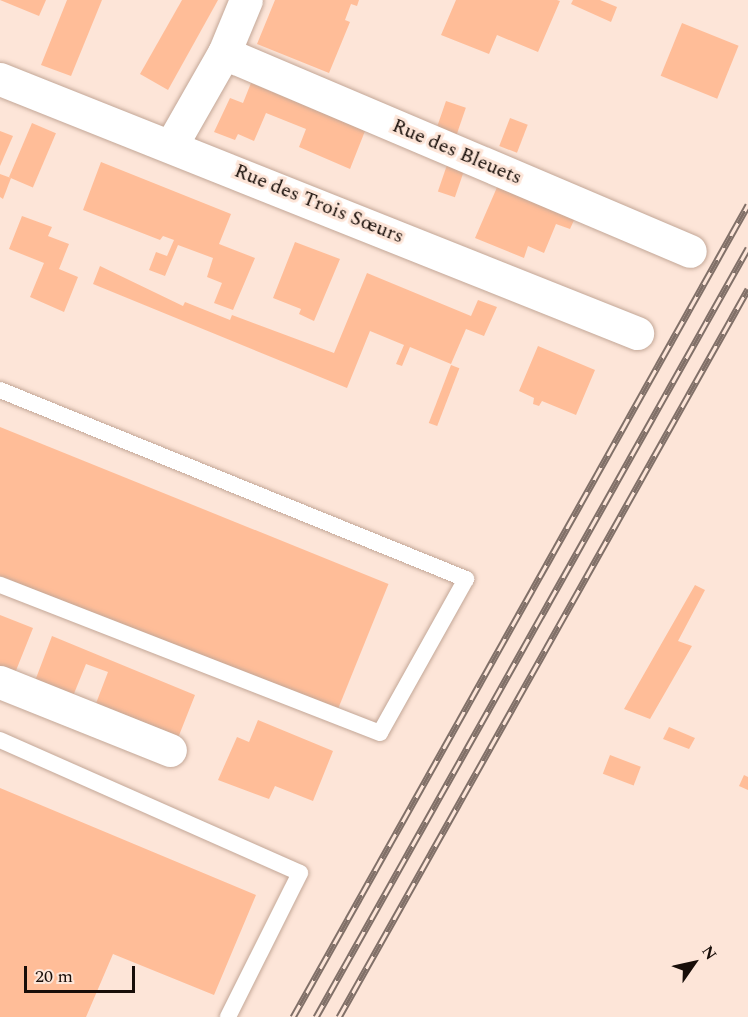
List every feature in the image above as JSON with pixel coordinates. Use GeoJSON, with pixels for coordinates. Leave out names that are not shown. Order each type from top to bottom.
{"type":"FeatureCollection","features":[{"type":"Feature","properties":{"kind":"street"},"geometry":{"type":"LineString","coordinates":[[172,144],[224,53],[246,0]]}},
{"type":"Feature","properties":{"kind":"street","name":"Rue des Bleuets"},"geometry":{"type":"LineString","coordinates":[[224,53],[690,251]]}},
{"type":"Feature","properties":{"kind":"street","name":"Rue des Trois Sœurs"},"geometry":{"type":"LineString","coordinates":[[0,79],[172,144],[637,333]]}},
{"type":"Feature","properties":{"kind":"street"},"geometry":{"type":"LineString","coordinates":[[0,682],[170,750]]}},
{"type":"Feature","properties":{"kind":"lane"},"geometry":{"type":"LineString","coordinates":[[0,390],[466,579],[380,733],[0,585]]}},
{"type":"Feature","properties":{"kind":"lane"},"geometry":{"type":"LineString","coordinates":[[0,740],[300,873],[228,1017]]}},
{"type":"Feature","properties":{"kind":"building"},"geometry":{"type":"Polygon","coordinates":[[[0,0],[46,0],[39,16],[0,0]]]}},
{"type":"Feature","properties":{"kind":"building"},"geometry":{"type":"Polygon","coordinates":[[[67,0],[102,0],[71,76],[41,65],[67,0]]]}},
{"type":"Feature","properties":{"kind":"building"},"geometry":{"type":"Polygon","coordinates":[[[182,0],[218,0],[168,90],[140,74],[182,0]]]}},
{"type":"Feature","properties":{"kind":"building"},"geometry":{"type":"Polygon","coordinates":[[[275,0],[359,0],[357,6],[351,4],[345,20],[350,22],[329,73],[257,44],[275,0]]]}},
{"type":"Feature","properties":{"kind":"building"},"geometry":{"type":"Polygon","coordinates":[[[456,0],[560,1],[538,52],[497,35],[489,54],[441,35],[456,0]]]}},
{"type":"Feature","properties":{"kind":"building"},"geometry":{"type":"Polygon","coordinates":[[[573,0],[600,0],[617,7],[611,22],[571,4],[573,0]]]}},
{"type":"Feature","properties":{"kind":"building"},"geometry":{"type":"Polygon","coordinates":[[[682,23],[739,46],[717,99],[661,76],[682,23]]]}},
{"type":"Feature","properties":{"kind":"building"},"geometry":{"type":"Polygon","coordinates":[[[251,83],[365,131],[350,169],[299,147],[306,129],[266,113],[254,141],[238,134],[235,140],[214,132],[230,98],[243,103],[251,83]]]}},
{"type":"Feature","properties":{"kind":"building"},"geometry":{"type":"Polygon","coordinates":[[[446,101],[466,108],[456,136],[436,129],[446,101]]]}},
{"type":"Feature","properties":{"kind":"building"},"geometry":{"type":"Polygon","coordinates":[[[510,118],[528,125],[517,153],[499,146],[510,118]]]}},
{"type":"Feature","properties":{"kind":"building"},"geometry":{"type":"Polygon","coordinates":[[[32,123],[56,133],[33,187],[9,177],[32,123]]]}},
{"type":"Feature","properties":{"kind":"building"},"geometry":{"type":"Polygon","coordinates":[[[0,131],[13,136],[0,166],[0,131]]]}},
{"type":"Feature","properties":{"kind":"building"},"geometry":{"type":"Polygon","coordinates":[[[101,162],[231,214],[219,244],[255,258],[233,310],[214,303],[222,283],[207,277],[213,258],[178,245],[165,276],[149,270],[156,252],[167,256],[174,240],[163,236],[160,240],[83,210],[101,162]]]}},
{"type":"Feature","properties":{"kind":"building"},"geometry":{"type":"Polygon","coordinates":[[[447,165],[464,171],[455,197],[438,191],[447,165]]]}},
{"type":"Feature","properties":{"kind":"building"},"geometry":{"type":"Polygon","coordinates":[[[0,174],[11,178],[3,199],[0,197],[0,174]]]}},
{"type":"Feature","properties":{"kind":"building"},"geometry":{"type":"Polygon","coordinates":[[[498,185],[575,218],[570,229],[556,224],[544,253],[528,246],[524,258],[475,238],[498,185]]]}},
{"type":"Feature","properties":{"kind":"building"},"geometry":{"type":"Polygon","coordinates":[[[22,216],[52,227],[48,236],[69,244],[59,269],[78,277],[64,312],[30,297],[44,263],[9,249],[22,216]]]}},
{"type":"Feature","properties":{"kind":"building"},"geometry":{"type":"Polygon","coordinates":[[[295,242],[340,259],[314,321],[299,314],[301,309],[273,298],[295,242]]]}},
{"type":"Feature","properties":{"kind":"building"},"geometry":{"type":"Polygon","coordinates":[[[100,266],[183,306],[185,302],[230,320],[232,315],[334,353],[367,273],[471,316],[478,300],[497,307],[484,336],[466,329],[451,364],[410,347],[402,366],[396,364],[404,345],[370,331],[347,388],[93,284],[100,266]]]}},
{"type":"Feature","properties":{"kind":"building"},"geometry":{"type":"Polygon","coordinates":[[[538,346],[595,370],[576,415],[542,401],[539,406],[533,404],[534,398],[519,391],[538,346]]]}},
{"type":"Feature","properties":{"kind":"building"},"geometry":{"type":"Polygon","coordinates":[[[451,365],[459,368],[437,426],[429,423],[451,365]]]}},
{"type":"Feature","properties":{"kind":"building"},"geometry":{"type":"Polygon","coordinates":[[[0,427],[388,584],[337,712],[0,576],[0,427]]]}},
{"type":"Feature","properties":{"kind":"building"},"geometry":{"type":"Polygon","coordinates":[[[695,585],[705,590],[678,641],[692,646],[650,719],[624,709],[695,585]]]}},
{"type":"Feature","properties":{"kind":"building"},"geometry":{"type":"Polygon","coordinates":[[[0,615],[33,628],[15,673],[0,667],[0,615]]]}},
{"type":"Feature","properties":{"kind":"building"},"geometry":{"type":"Polygon","coordinates":[[[52,636],[195,695],[178,738],[95,706],[108,672],[86,664],[73,696],[35,681],[52,636]]]}},
{"type":"Feature","properties":{"kind":"building"},"geometry":{"type":"Polygon","coordinates":[[[258,720],[333,751],[313,801],[275,786],[269,799],[218,780],[237,737],[249,742],[258,720]]]}},
{"type":"Feature","properties":{"kind":"building"},"geometry":{"type":"Polygon","coordinates":[[[669,727],[695,738],[689,749],[663,739],[669,727]]]}},
{"type":"Feature","properties":{"kind":"building"},"geometry":{"type":"Polygon","coordinates":[[[610,755],[641,767],[634,785],[603,774],[610,755]]]}},
{"type":"Feature","properties":{"kind":"building"},"geometry":{"type":"Polygon","coordinates":[[[744,775],[748,777],[748,790],[739,786],[744,775]]]}},
{"type":"Feature","properties":{"kind":"building"},"geometry":{"type":"Polygon","coordinates":[[[0,788],[256,895],[214,995],[113,954],[86,1017],[0,1017],[0,788]]]}},
{"type":"Feature","properties":{"kind":"railway"},"geometry":{"type":"LineString","coordinates":[[293,1017],[748,205]]}},
{"type":"Feature","properties":{"kind":"railway"},"geometry":{"type":"LineString","coordinates":[[316,1017],[748,248]]}},
{"type":"Feature","properties":{"kind":"railway"},"geometry":{"type":"LineString","coordinates":[[339,1017],[748,289]]}}]}
